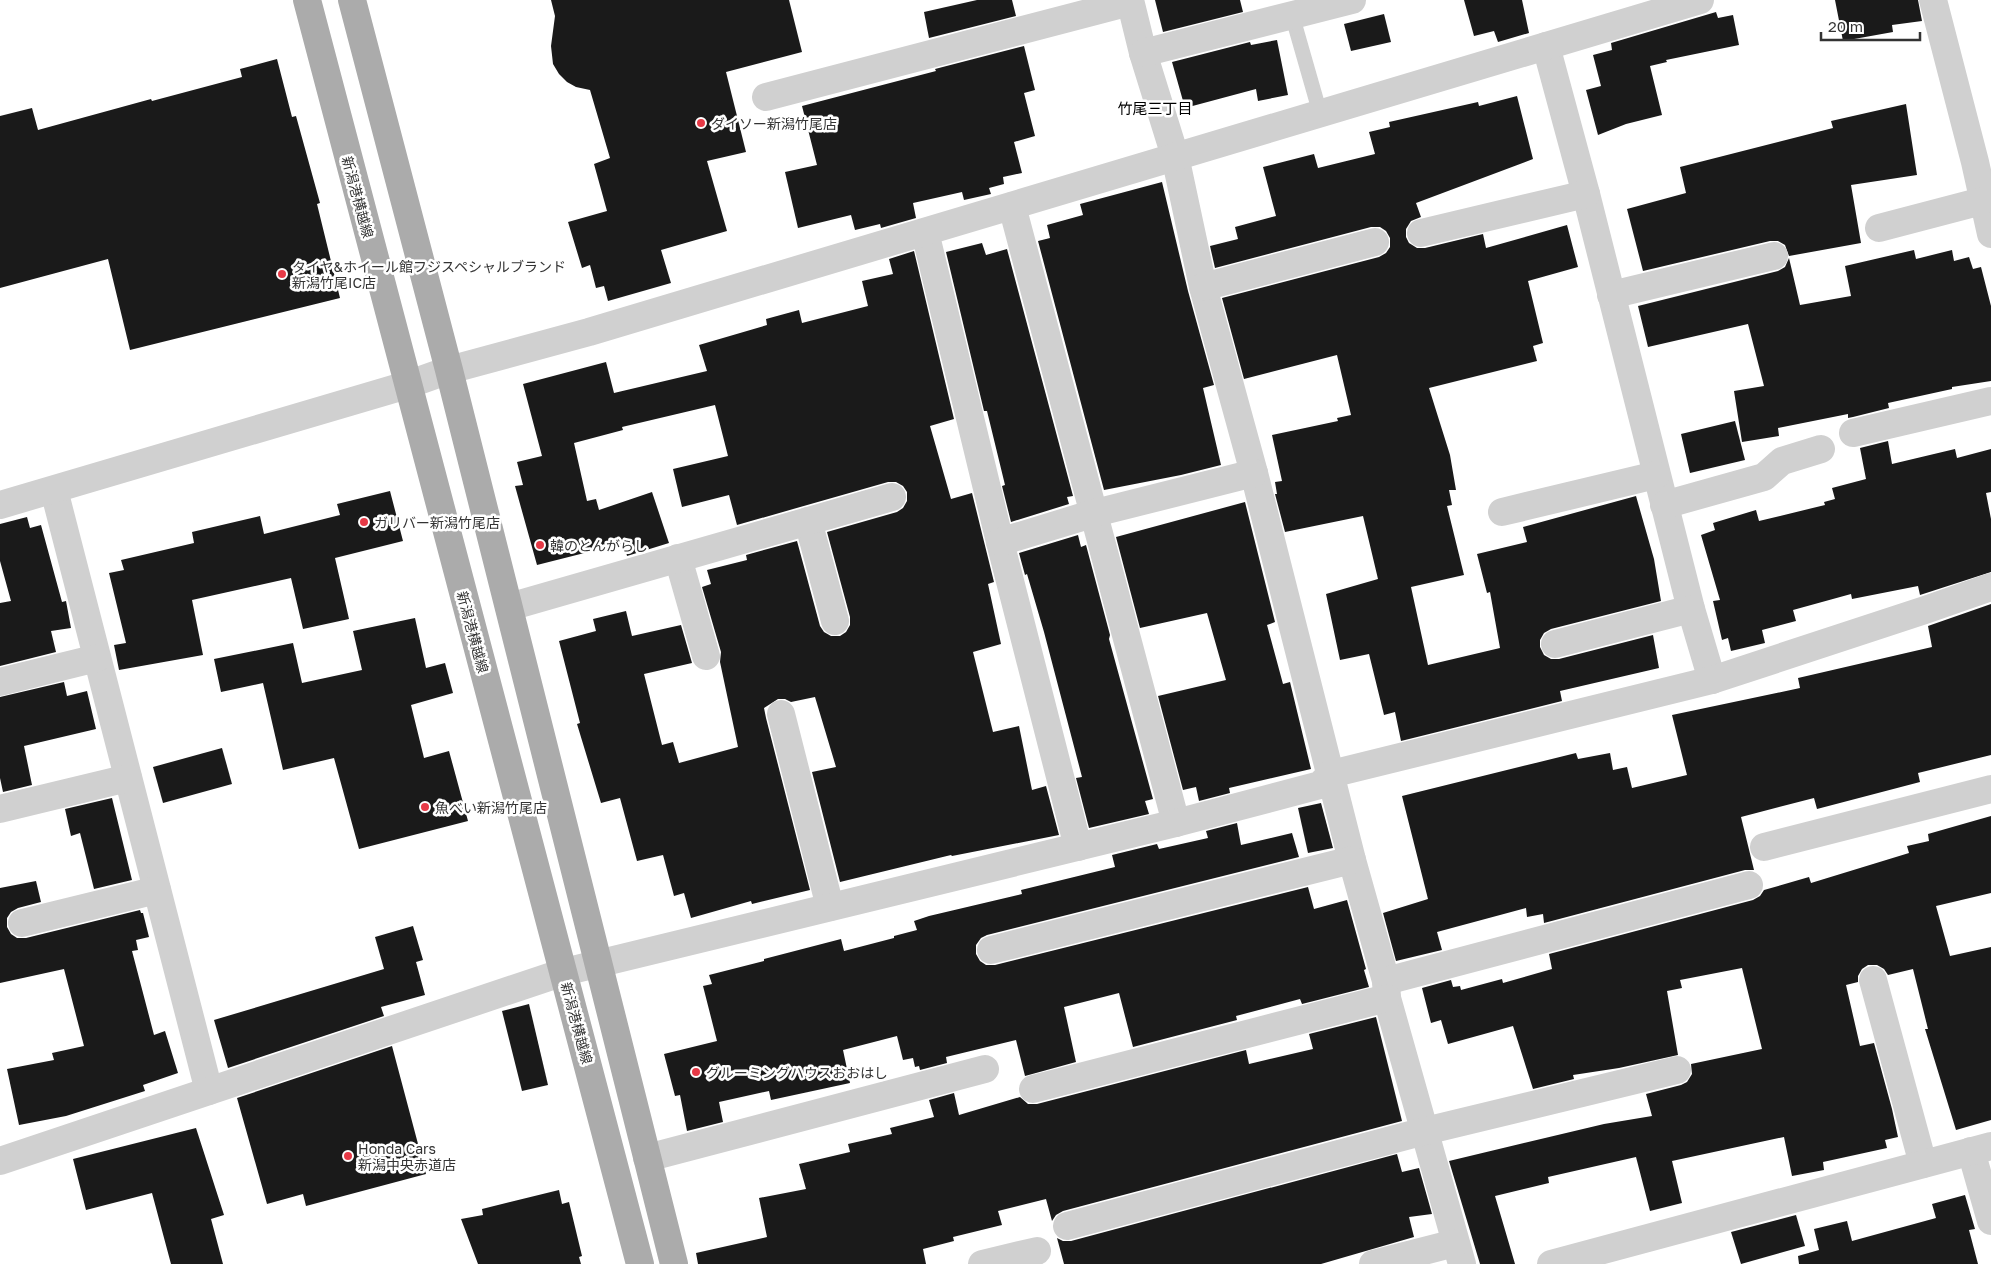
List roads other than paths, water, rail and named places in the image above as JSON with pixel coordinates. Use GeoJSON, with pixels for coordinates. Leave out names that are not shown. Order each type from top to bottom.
{"type":"FeatureCollection","features":[{"type":"Feature","properties":{"kind":"main road","name":"新潟港横越線"},"geometry":{"type":"LineString","coordinates":[[306,0],[640,1264]]}},
{"type":"Feature","properties":{"kind":"main road"},"geometry":{"type":"LineString","coordinates":[[352,0],[449,370],[674,1264]]}},
{"type":"Feature","properties":{"kind":"street"},"geometry":{"type":"LineString","coordinates":[[1143,53],[1352,0]]}},
{"type":"Feature","properties":{"kind":"street"},"geometry":{"type":"LineString","coordinates":[[0,505],[407,385],[449,370],[589,332],[1700,0]]}},
{"type":"Feature","properties":{"kind":"street"},"geometry":{"type":"LineString","coordinates":[[1933,0],[1983,160],[1982,202],[1991,234]]}},
{"type":"Feature","properties":{"kind":"street"},"geometry":{"type":"LineString","coordinates":[[766,97],[1130,1],[1143,53],[1174,156],[1202,287],[1254,472],[1332,774],[1352,860],[1458,1254],[1373,1264]]}},
{"type":"Feature","properties":{"kind":"street"},"geometry":{"type":"LineString","coordinates":[[1546,46],[1586,194],[1691,609],[1712,680]]}},
{"type":"Feature","properties":{"kind":"street"},"geometry":{"type":"LineString","coordinates":[[1421,233],[1586,194]]}},
{"type":"Feature","properties":{"kind":"street"},"geometry":{"type":"LineString","coordinates":[[1878,228],[1982,202]]}},
{"type":"Feature","properties":{"kind":"street"},"geometry":{"type":"LineString","coordinates":[[1012,206],[1176,823]]}},
{"type":"Feature","properties":{"kind":"street"},"geometry":{"type":"LineString","coordinates":[[925,232],[1000,542],[1078,847]]}},
{"type":"Feature","properties":{"kind":"street"},"geometry":{"type":"LineString","coordinates":[[1202,287],[1374,242]]}},
{"type":"Feature","properties":{"kind":"street"},"geometry":{"type":"LineString","coordinates":[[1611,294],[1774,256]]}},
{"type":"Feature","properties":{"kind":"street"},"geometry":{"type":"LineString","coordinates":[[1853,433],[1991,401]]}},
{"type":"Feature","properties":{"kind":"street"},"geometry":{"type":"LineString","coordinates":[[1664,505],[1764,477],[1782,461],[1821,449]]}},
{"type":"Feature","properties":{"kind":"street"},"geometry":{"type":"LineString","coordinates":[[1000,542],[1094,513],[1254,472]]}},
{"type":"Feature","properties":{"kind":"street"},"geometry":{"type":"LineString","coordinates":[[1502,512],[1656,475]]}},
{"type":"Feature","properties":{"kind":"street"},"geometry":{"type":"LineString","coordinates":[[54,490],[209,1091]]}},
{"type":"Feature","properties":{"kind":"street"},"geometry":{"type":"LineString","coordinates":[[509,607],[892,497]]}},
{"type":"Feature","properties":{"kind":"street"},"geometry":{"type":"LineString","coordinates":[[808,521],[835,621]]}},
{"type":"Feature","properties":{"kind":"street"},"geometry":{"type":"LineString","coordinates":[[678,558],[706,656]]}},
{"type":"Feature","properties":{"kind":"street"},"geometry":{"type":"LineString","coordinates":[[0,1161],[564,972],[1176,823],[1320,785],[1332,774],[1712,680],[1991,587]]}},
{"type":"Feature","properties":{"kind":"street"},"geometry":{"type":"LineString","coordinates":[[1555,644],[1691,609]]}},
{"type":"Feature","properties":{"kind":"street"},"geometry":{"type":"LineString","coordinates":[[0,682],[97,658]]}},
{"type":"Feature","properties":{"kind":"street"},"geometry":{"type":"LineString","coordinates":[[781,714],[830,907]]}},
{"type":"Feature","properties":{"kind":"street"},"geometry":{"type":"LineString","coordinates":[[0,809],[128,778]]}},
{"type":"Feature","properties":{"kind":"street"},"geometry":{"type":"LineString","coordinates":[[1764,847],[1991,789]]}},
{"type":"Feature","properties":{"kind":"street"},"geometry":{"type":"LineString","coordinates":[[990,950],[1352,860]]}},
{"type":"Feature","properties":{"kind":"street"},"geometry":{"type":"LineString","coordinates":[[1033,1089],[1749,885]]}},
{"type":"Feature","properties":{"kind":"street"},"geometry":{"type":"LineString","coordinates":[[22,923],[157,890]]}},
{"type":"Feature","properties":{"kind":"street"},"geometry":{"type":"LineString","coordinates":[[1873,980],[1923,1164]]}},
{"type":"Feature","properties":{"kind":"street"},"geometry":{"type":"LineString","coordinates":[[647,1158],[985,1069]]}},
{"type":"Feature","properties":{"kind":"street"},"geometry":{"type":"LineString","coordinates":[[1067,1226],[1425,1131],[1677,1070]]}},
{"type":"Feature","properties":{"kind":"street"},"geometry":{"type":"LineString","coordinates":[[1551,1264],[1981,1149],[1991,1221]]}},
{"type":"Feature","properties":{"kind":"street"},"geometry":{"type":"LineString","coordinates":[[982,1264],[1037,1251]]}},
{"type":"Feature","properties":{"kind":"lane"},"geometry":{"type":"LineString","coordinates":[[1292,15],[1320,114]]}},
{"type":"Feature","properties":{"kind":"place","name":"ダイソー新潟竹尾店"},"geometry":{"type":"Point","coordinates":[701,123]}},
{"type":"Feature","properties":{"kind":"place","name":"タイヤ&ホイール館フジスペシャルブランド 新潟竹尾IC店"},"geometry":{"type":"Point","coordinates":[282,274]}},
{"type":"Feature","properties":{"kind":"place","name":"ガリバー新潟竹尾店"},"geometry":{"type":"Point","coordinates":[364,522]}},
{"type":"Feature","properties":{"kind":"place","name":"韓のとんがらし"},"geometry":{"type":"Point","coordinates":[540,545]}},
{"type":"Feature","properties":{"kind":"place","name":"魚べい新潟竹尾店"},"geometry":{"type":"Point","coordinates":[425,807]}},
{"type":"Feature","properties":{"kind":"place","name":"グルーミングハウスおおはし"},"geometry":{"type":"Point","coordinates":[696,1072]}},
{"type":"Feature","properties":{"kind":"place","name":"Honda Cars 新潟中央赤道店"},"geometry":{"type":"Point","coordinates":[348,1156]}},
{"type":"Feature","properties":{"kind":"district","name":"竹尾三丁目"},"geometry":{"type":"Point","coordinates":[1155,108]}}]}
